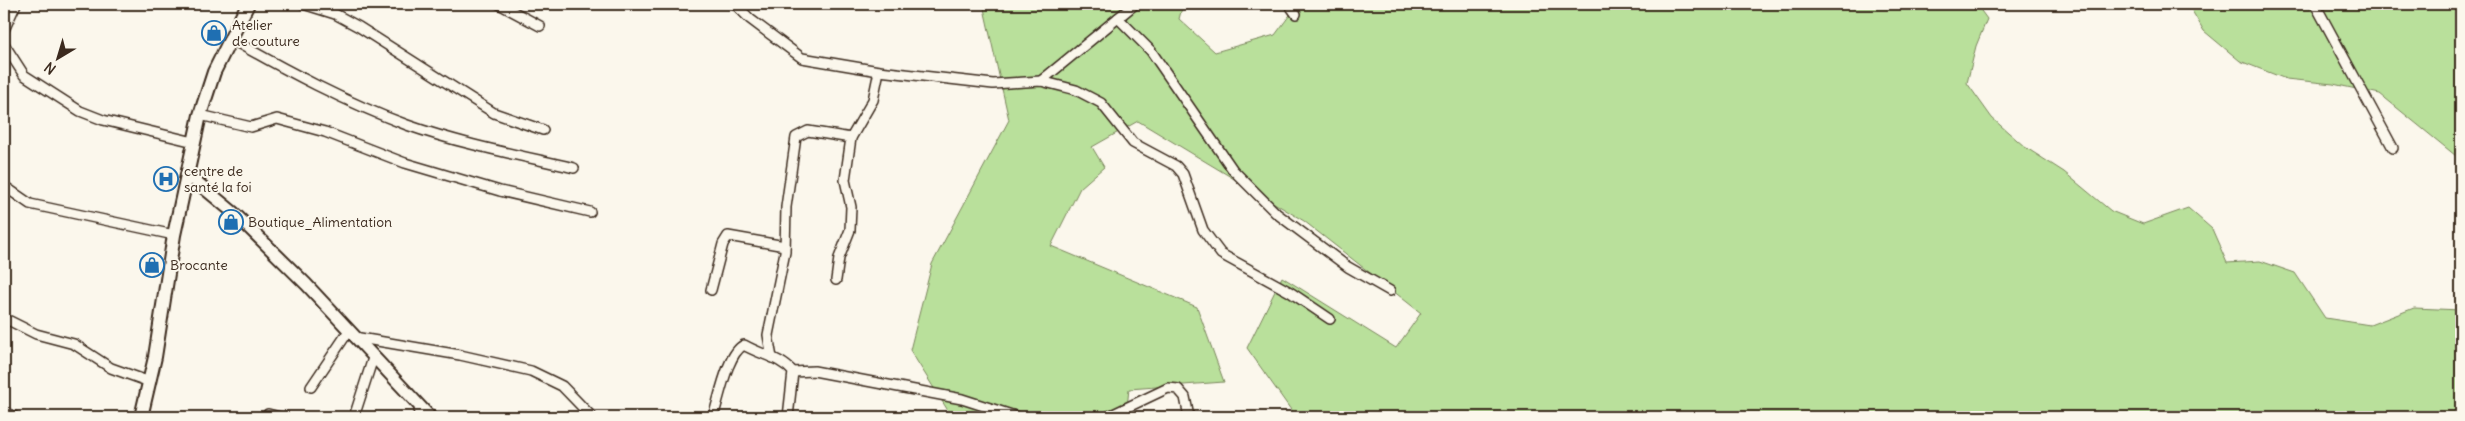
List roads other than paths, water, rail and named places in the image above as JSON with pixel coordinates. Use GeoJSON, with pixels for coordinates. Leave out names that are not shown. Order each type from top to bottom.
{"type":"FeatureCollection","features":[{"type":"Feature","properties":{"kind":"main road"},"geometry":{"type":"LineString","coordinates":[[141,417],[150,382],[174,235],[200,115],[214,72],[229,38],[248,4]]}},
{"type":"Feature","properties":{"kind":"street"},"geometry":{"type":"LineString","coordinates":[[4,30],[16,4]]}},
{"type":"Feature","properties":{"kind":"street"},"geometry":{"type":"LineString","coordinates":[[303,4],[335,14],[359,27],[494,113],[543,130]]}},
{"type":"Feature","properties":{"kind":"street"},"geometry":{"type":"LineString","coordinates":[[499,4],[540,26]]}},
{"type":"Feature","properties":{"kind":"street"},"geometry":{"type":"LineString","coordinates":[[735,4],[750,19],[802,58],[879,72],[993,84],[1041,81],[1076,90],[1100,103],[1133,143],[1176,166],[1203,230],[1221,254],[1290,292],[1330,319]]}},
{"type":"Feature","properties":{"kind":"street"},"geometry":{"type":"LineString","coordinates":[[1041,81],[1135,4]]}},
{"type":"Feature","properties":{"kind":"street"},"geometry":{"type":"LineString","coordinates":[[1288,4],[1296,14]]}},
{"type":"Feature","properties":{"kind":"street"},"geometry":{"type":"LineString","coordinates":[[2315,4],[2393,148]]}},
{"type":"Feature","properties":{"kind":"street"},"geometry":{"type":"LineString","coordinates":[[1118,18],[1151,51],[1232,170],[1276,213],[1348,267],[1390,291]]}},
{"type":"Feature","properties":{"kind":"street"},"geometry":{"type":"LineString","coordinates":[[229,38],[299,78],[407,125],[465,143],[574,168]]}},
{"type":"Feature","properties":{"kind":"street"},"geometry":{"type":"LineString","coordinates":[[4,44],[24,74],[80,111],[103,120],[194,142]]}},
{"type":"Feature","properties":{"kind":"street"},"geometry":{"type":"LineString","coordinates":[[836,280],[839,258],[850,230],[851,206],[845,180],[850,138],[873,100],[879,72]]}},
{"type":"Feature","properties":{"kind":"street"},"geometry":{"type":"LineString","coordinates":[[200,115],[251,127],[277,119],[325,132],[405,163],[500,192],[590,212]]}},
{"type":"Feature","properties":{"kind":"street"},"geometry":{"type":"LineString","coordinates":[[772,358],[768,335],[785,246],[786,207],[796,137],[808,131],[850,138]]}},
{"type":"Feature","properties":{"kind":"street"},"geometry":{"type":"LineString","coordinates":[[188,174],[234,213],[306,284],[419,412],[430,417]]}},
{"type":"Feature","properties":{"kind":"street"},"geometry":{"type":"LineString","coordinates":[[4,186],[30,204],[174,235]]}},
{"type":"Feature","properties":{"kind":"street"},"geometry":{"type":"LineString","coordinates":[[711,290],[728,236],[785,246]]}},
{"type":"Feature","properties":{"kind":"street"},"geometry":{"type":"LineString","coordinates":[[10,321],[36,334],[74,344],[116,370],[150,382]]}},
{"type":"Feature","properties":{"kind":"street"},"geometry":{"type":"LineString","coordinates":[[311,387],[351,334]]}},
{"type":"Feature","properties":{"kind":"street"},"geometry":{"type":"LineString","coordinates":[[351,334],[531,371],[562,386],[592,417]]}},
{"type":"Feature","properties":{"kind":"street"},"geometry":{"type":"LineString","coordinates":[[713,417],[731,360],[736,350],[744,345],[772,358],[784,361],[793,372],[788,417]]}},
{"type":"Feature","properties":{"kind":"street"},"geometry":{"type":"LineString","coordinates":[[354,417],[373,358]]}},
{"type":"Feature","properties":{"kind":"street"},"geometry":{"type":"LineString","coordinates":[[793,372],[814,370],[962,399],[1018,417]]}},
{"type":"Feature","properties":{"kind":"street"},"geometry":{"type":"LineString","coordinates":[[1107,417],[1168,388],[1178,389],[1185,397],[1189,417]]}},
{"type":"Feature","properties":{"kind":"street"},"geometry":{"type":"LineString","coordinates":[[4,412],[15,417]]}},
{"type":"Feature","properties":{"kind":"street"},"geometry":{"type":"LineString","coordinates":[[268,414],[280,417]]}},
{"type":"Feature","properties":{"kind":"place","name":"Atelier de couture"},"geometry":{"type":"Point","coordinates":[214,33]}},
{"type":"Feature","properties":{"kind":"place","name":"centre de santé la foi"},"geometry":{"type":"Point","coordinates":[166,179]}},
{"type":"Feature","properties":{"kind":"place","name":"Boutique_Alimentation"},"geometry":{"type":"Point","coordinates":[231,222]}},
{"type":"Feature","properties":{"kind":"place","name":"Brocante"},"geometry":{"type":"Point","coordinates":[152,265]}}]}
